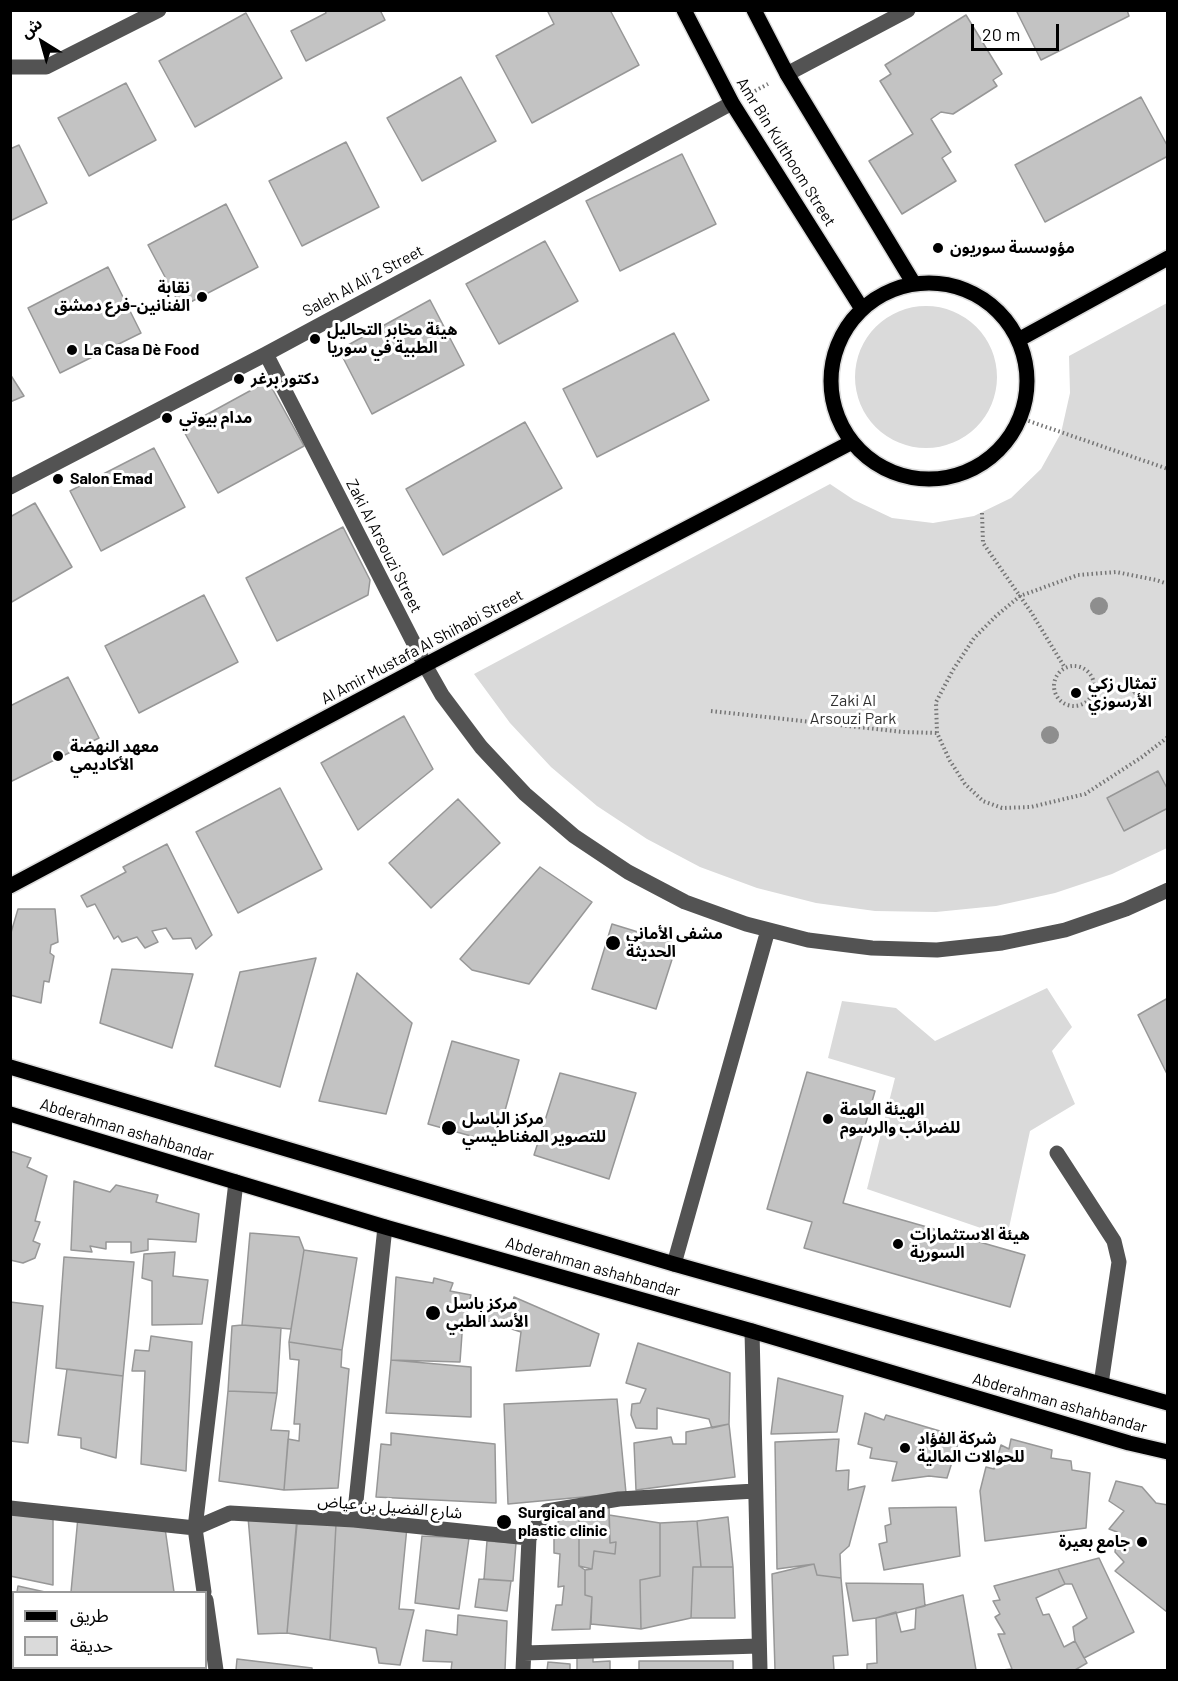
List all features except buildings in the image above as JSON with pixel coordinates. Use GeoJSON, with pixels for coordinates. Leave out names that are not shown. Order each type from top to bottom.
{"type":"FeatureCollection","features":[{"type":"Feature","properties":{"kind":"main road","name":"Amr Bin Kulthoom Street"},"geometry":{"type":"LineString","coordinates":[[684,10],[732,103],[862,309]]}},
{"type":"Feature","properties":{"kind":"main road"},"geometry":{"type":"LineString","coordinates":[[754,10],[787,74],[914,284]]}},
{"type":"Feature","properties":{"kind":"main road"},"geometry":{"type":"LineString","coordinates":[[1018,340],[1167,258]]}},
{"type":"Feature","properties":{"kind":"main road"},"geometry":{"type":"LineString","coordinates":[[914,284],[946,285],[976,295],[1001,314],[1018,340],[1026,366],[1026,392],[1020,418],[1005,443],[983,463],[957,475],[928,479],[899,475],[890,471],[873,462],[852,442],[837,417],[831,388],[833,359],[844,332],[862,309],[887,292],[914,284]]}},
{"type":"Feature","properties":{"kind":"main road","name":"Al Amir Mustafa Al Shihabi Street"},"geometry":{"type":"LineString","coordinates":[[10,886],[425,665],[852,442]]}},
{"type":"Feature","properties":{"kind":"main road","name":"Abderahman ashahbandar"},"geometry":{"type":"LineString","coordinates":[[10,1067],[674,1264],[1167,1403]]}},
{"type":"Feature","properties":{"kind":"main road","name":"Abderahman ashahbandar"},"geometry":{"type":"LineString","coordinates":[[10,1114],[385,1227],[752,1331],[1129,1443],[1167,1452]]}},
{"type":"Feature","properties":{"kind":"street"},"geometry":{"type":"LineString","coordinates":[[10,67],[46,67],[159,10]]}},
{"type":"Feature","properties":{"kind":"street"},"geometry":{"type":"LineString","coordinates":[[787,74],[908,10]]}},
{"type":"Feature","properties":{"kind":"street","name":"Saleh Al Ali 2 Street"},"geometry":{"type":"LineString","coordinates":[[10,487],[266,354],[732,103]]}},
{"type":"Feature","properties":{"kind":"street","name":"Zaki Al Arsouzi Street"},"geometry":{"type":"LineString","coordinates":[[266,354],[442,695],[481,747],[525,794],[574,836],[628,872],[685,902],[746,924],[808,940],[872,948],[937,950],[1002,943],[1065,930],[1126,909],[1167,890]]}},
{"type":"Feature","properties":{"kind":"street"},"geometry":{"type":"LineString","coordinates":[[674,1264],[768,930]]}},
{"type":"Feature","properties":{"kind":"street"},"geometry":{"type":"LineString","coordinates":[[1057,1153],[1114,1241],[1119,1262],[1101,1384]]}},
{"type":"Feature","properties":{"kind":"street"},"geometry":{"type":"LineString","coordinates":[[204,1591],[195,1528],[236,1182]]}},
{"type":"Feature","properties":{"kind":"street"},"geometry":{"type":"LineString","coordinates":[[354,1520],[385,1227]]}},
{"type":"Feature","properties":{"kind":"street"},"geometry":{"type":"LineString","coordinates":[[752,1331],[760,1671]]}},
{"type":"Feature","properties":{"kind":"street"},"geometry":{"type":"LineString","coordinates":[[523,1671],[529,1538],[547,1511],[619,1499],[754,1491]]}},
{"type":"Feature","properties":{"kind":"street","name":"شارع الفضيل بن عياض"},"geometry":{"type":"LineString","coordinates":[[10,1508],[195,1528],[230,1513],[354,1520],[529,1538]]}},
{"type":"Feature","properties":{"kind":"street"},"geometry":{"type":"LineString","coordinates":[[207,1607],[216,1671]]}},
{"type":"Feature","properties":{"kind":"street"},"geometry":{"type":"LineString","coordinates":[[524,1653],[759,1646]]}},
{"type":"Feature","properties":{"kind":"path"},"geometry":{"type":"LineString","coordinates":[[732,103],[787,74]]}},
{"type":"Feature","properties":{"kind":"path"},"geometry":{"type":"LineString","coordinates":[[1020,418],[1167,468]]}},
{"type":"Feature","properties":{"kind":"path"},"geometry":{"type":"LineString","coordinates":[[982,513],[983,543],[1031,612],[1065,668]]}},
{"type":"Feature","properties":{"kind":"path"},"geometry":{"type":"LineString","coordinates":[[1167,584],[1116,572],[1078,575],[1020,597],[974,638],[936,702],[937,733],[964,784],[983,801],[1002,808],[1031,807],[1085,794],[1142,757],[1167,737]]}},
{"type":"Feature","properties":{"kind":"path"},"geometry":{"type":"LineString","coordinates":[[1074,665],[1091,674],[1095,687],[1093,694],[1084,704],[1078,706],[1064,704],[1055,694],[1054,681],[1065,668],[1074,665]]}},
{"type":"Feature","properties":{"kind":"path"},"geometry":{"type":"LineString","coordinates":[[711,711],[903,732],[937,733]]}},
{"type":"Feature","properties":{"kind":"green space","name":"Zaki Al Arsouzi Park"},"geometry":{"type":"Polygon","coordinates":[[[1167,303],[1167,848],[1112,874],[1055,893],[996,906],[936,912],[875,911],[816,903],[757,888],[700,867],[647,839],[597,806],[551,767],[510,723],[474,674],[830,484],[854,500],[892,518],[933,523],[974,516],[1011,498],[1041,469],[1061,433],[1070,393],[1069,356],[1167,303]]]}},
{"type":"Feature","properties":{"kind":"green space"},"geometry":{"type":"Polygon","coordinates":[[[926,306],[953,311],[976,327],[992,350],[997,377],[992,404],[976,427],[953,443],[926,448],[899,443],[876,427],[860,404],[855,377],[860,350],[876,327],[899,311],[926,306]]]}},
{"type":"Feature","properties":{"kind":"green space"},"geometry":{"type":"Polygon","coordinates":[[[1047,988],[1072,1027],[1052,1051],[1075,1104],[1030,1131],[1007,1237],[867,1189],[895,1078],[828,1058],[842,1001],[896,1008],[935,1041],[1047,988]]]}},
{"type":"Feature","properties":{"kind":"place","name":"مؤوسسة سوريون"},"geometry":{"type":"Point","coordinates":[938,248]}},
{"type":"Feature","properties":{"kind":"place","name":"نقابة الفنانين-فرع دمشق"},"geometry":{"type":"Point","coordinates":[202,297]}},
{"type":"Feature","properties":{"kind":"place","name":"هيئة مخابر التحاليل الطبية في سوريا"},"geometry":{"type":"Point","coordinates":[315,339]}},
{"type":"Feature","properties":{"kind":"place","name":"La Casa Dè Food"},"geometry":{"type":"Point","coordinates":[72,350]}},
{"type":"Feature","properties":{"kind":"place","name":"دكتور برغر"},"geometry":{"type":"Point","coordinates":[239,379]}},
{"type":"Feature","properties":{"kind":"place","name":"مدام بيوتي"},"geometry":{"type":"Point","coordinates":[167,418]}},
{"type":"Feature","properties":{"kind":"place","name":"Salon Emad"},"geometry":{"type":"Point","coordinates":[58,479]}},
{"type":"Feature","properties":{"kind":"place","name":"تمثال زكي الأرسوزي"},"geometry":{"type":"Point","coordinates":[1076,693]}},
{"type":"Feature","properties":{"kind":"place","name":"معهد النهضة الأكاديمي"},"geometry":{"type":"Point","coordinates":[58,756]}},
{"type":"Feature","properties":{"kind":"place","name":"مشفى الأماني الحديثة"},"geometry":{"type":"Point","coordinates":[613,943]}},
{"type":"Feature","properties":{"kind":"place","name":"الهيئة العامة للضرائب والرسوم"},"geometry":{"type":"Point","coordinates":[828,1119]}},
{"type":"Feature","properties":{"kind":"place","name":"مركز الباسل للتصوير المغناطيسي"},"geometry":{"type":"Point","coordinates":[449,1128]}},
{"type":"Feature","properties":{"kind":"place","name":"هيئة الاستثمارات السورية"},"geometry":{"type":"Point","coordinates":[898,1244]}},
{"type":"Feature","properties":{"kind":"place","name":"مركز باسل الأسد الطبي"},"geometry":{"type":"Point","coordinates":[433,1313]}},
{"type":"Feature","properties":{"kind":"place","name":"شركة الفؤاد للحوالات المالية"},"geometry":{"type":"Point","coordinates":[905,1448]}},
{"type":"Feature","properties":{"kind":"place","name":"Surgical and plastic clinic"},"geometry":{"type":"Point","coordinates":[504,1522]}},
{"type":"Feature","properties":{"kind":"place","name":"جامع بعيرة"},"geometry":{"type":"Point","coordinates":[1142,1542]}}]}
